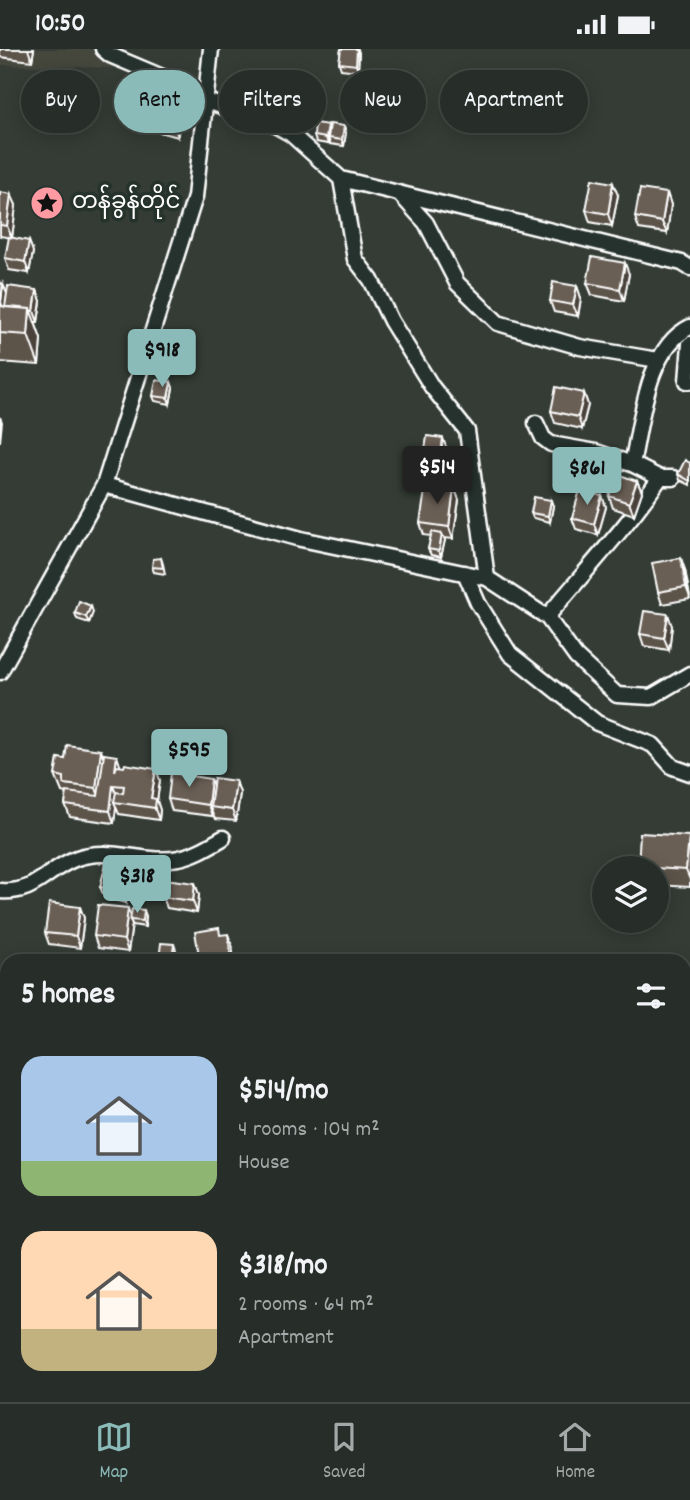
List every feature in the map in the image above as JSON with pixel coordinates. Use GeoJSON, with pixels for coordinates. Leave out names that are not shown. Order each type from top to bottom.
{"type":"FeatureCollection","features":[{"type":"Feature","properties":{"kind":"street"},"geometry":{"type":"LineString","coordinates":[[103,49],[110,55],[144,70]]}},
{"type":"Feature","properties":{"kind":"street"},"geometry":{"type":"LineString","coordinates":[[205,90],[211,49]]}},
{"type":"Feature","properties":{"kind":"street"},"geometry":{"type":"LineString","coordinates":[[205,97],[273,124],[291,134],[341,180],[539,225],[682,263],[690,268]]}},
{"type":"Feature","properties":{"kind":"street"},"geometry":{"type":"LineString","coordinates":[[0,672],[104,485],[195,197],[201,133]]}},
{"type":"Feature","properties":{"kind":"street"},"geometry":{"type":"LineString","coordinates":[[341,180],[355,259],[371,280],[391,321],[432,387],[467,431],[487,578]]}},
{"type":"Feature","properties":{"kind":"street"},"geometry":{"type":"LineString","coordinates":[[399,193],[425,223],[457,283],[498,323],[580,347],[658,360]]}},
{"type":"Feature","properties":{"kind":"street"},"geometry":{"type":"LineString","coordinates":[[632,464],[658,360],[678,333],[690,327]]}},
{"type":"Feature","properties":{"kind":"street"},"geometry":{"type":"LineString","coordinates":[[690,344],[687,381],[690,381]]}},
{"type":"Feature","properties":{"kind":"street"},"geometry":{"type":"LineString","coordinates":[[536,423],[543,438],[551,444],[596,452],[666,478],[633,518],[597,555],[547,617]]}},
{"type":"Feature","properties":{"kind":"street"},"geometry":{"type":"LineString","coordinates":[[104,485],[301,540],[487,578],[547,617],[576,657],[617,695],[651,698],[690,674]]}},
{"type":"Feature","properties":{"kind":"street"},"geometry":{"type":"LineString","coordinates":[[465,573],[478,603],[510,654],[597,723],[653,745],[673,767],[690,773]]}},
{"type":"Feature","properties":{"kind":"street"},"geometry":{"type":"LineString","coordinates":[[0,891],[17,892],[32,887],[77,858],[103,854],[176,859],[194,855],[223,838]]}},
{"type":"Feature","properties":{"kind":"shaded area"},"geometry":{"type":"Polygon","coordinates":[[[0,49],[118,49],[119,68],[0,65],[0,49]]]}},
{"type":"Feature","properties":{"kind":"building"},"geometry":{"type":"Polygon","coordinates":[[[341,49],[357,49],[356,65],[339,63],[341,49]]]}},
{"type":"Feature","properties":{"kind":"building"},"geometry":{"type":"Polygon","coordinates":[[[330,124],[340,125],[342,140],[328,138],[330,124]]]}},
{"type":"Feature","properties":{"kind":"building"},"geometry":{"type":"Polygon","coordinates":[[[328,125],[326,138],[314,136],[314,133],[326,133],[328,125]]]}},
{"type":"Feature","properties":{"kind":"building"},"geometry":{"type":"Polygon","coordinates":[[[592,179],[613,183],[608,214],[586,210],[592,179]]]}},
{"type":"Feature","properties":{"kind":"building"},"geometry":{"type":"Polygon","coordinates":[[[640,189],[667,193],[662,222],[635,217],[640,189]]]}},
{"type":"Feature","properties":{"kind":"building"},"geometry":{"type":"Polygon","coordinates":[[[0,192],[11,194],[7,226],[0,225],[0,192]]]}},
{"type":"Feature","properties":{"kind":"building"},"geometry":{"type":"Polygon","coordinates":[[[9,237],[29,241],[25,262],[5,258],[9,237]]]}},
{"type":"Feature","properties":{"kind":"building"},"geometry":{"type":"Polygon","coordinates":[[[592,257],[625,263],[620,289],[587,283],[592,257]]]}},
{"type":"Feature","properties":{"kind":"building"},"geometry":{"type":"Polygon","coordinates":[[[553,282],[577,286],[573,305],[550,301],[553,282]]]}},
{"type":"Feature","properties":{"kind":"building"},"geometry":{"type":"Polygon","coordinates":[[[0,283],[3,284],[1,302],[0,302],[0,283]]]}},
{"type":"Feature","properties":{"kind":"building"},"geometry":{"type":"Polygon","coordinates":[[[8,286],[37,290],[34,311],[5,307],[8,286]]]}},
{"type":"Feature","properties":{"kind":"building"},"geometry":{"type":"Polygon","coordinates":[[[0,306],[30,309],[28,335],[0,333],[0,306]]]}},
{"type":"Feature","properties":{"kind":"building"},"geometry":{"type":"Polygon","coordinates":[[[156,380],[171,382],[168,398],[153,396],[156,380]]]}},
{"type":"Feature","properties":{"kind":"building"},"geometry":{"type":"Polygon","coordinates":[[[556,387],[584,393],[578,417],[551,411],[556,387]]]}},
{"type":"Feature","properties":{"kind":"building"},"geometry":{"type":"Polygon","coordinates":[[[427,436],[443,438],[440,460],[424,457],[427,436]]]}},
{"type":"Feature","properties":{"kind":"building"},"geometry":{"type":"Polygon","coordinates":[[[685,460],[690,463],[690,481],[678,474],[685,460]]]}},
{"type":"Feature","properties":{"kind":"building"},"geometry":{"type":"Polygon","coordinates":[[[437,472],[455,475],[454,488],[435,486],[437,472]]]}},
{"type":"Feature","properties":{"kind":"building"},"geometry":{"type":"Polygon","coordinates":[[[617,474],[637,481],[629,503],[609,496],[617,474]]]}},
{"type":"Feature","properties":{"kind":"building"},"geometry":{"type":"Polygon","coordinates":[[[426,484],[454,488],[449,527],[420,523],[426,484]]]}},
{"type":"Feature","properties":{"kind":"building"},"geometry":{"type":"Polygon","coordinates":[[[580,490],[602,496],[594,524],[572,518],[580,490]]]}},
{"type":"Feature","properties":{"kind":"building"},"geometry":{"type":"Polygon","coordinates":[[[534,497],[551,500],[548,516],[531,513],[534,497]]]}},
{"type":"Feature","properties":{"kind":"building"},"geometry":{"type":"Polygon","coordinates":[[[432,532],[442,534],[439,551],[428,549],[432,532]]]}},
{"type":"Feature","properties":{"kind":"building"},"geometry":{"type":"Polygon","coordinates":[[[161,558],[163,568],[152,567],[153,559],[161,558]]]}},
{"type":"Feature","properties":{"kind":"building"},"geometry":{"type":"Polygon","coordinates":[[[681,558],[686,587],[658,592],[652,563],[681,558]]]}},
{"type":"Feature","properties":{"kind":"building"},"geometry":{"type":"Polygon","coordinates":[[[79,601],[91,606],[86,617],[75,613],[79,601]]]}},
{"type":"Feature","properties":{"kind":"building"},"geometry":{"type":"Polygon","coordinates":[[[644,611],[668,614],[664,638],[640,634],[644,611]]]}},
{"type":"Feature","properties":{"kind":"building"},"geometry":{"type":"Polygon","coordinates":[[[67,745],[101,750],[96,788],[64,784],[64,777],[55,775],[58,758],[65,759],[67,745]]]}},
{"type":"Feature","properties":{"kind":"building"},"geometry":{"type":"Polygon","coordinates":[[[104,754],[117,756],[115,771],[117,766],[124,767],[125,764],[156,769],[151,798],[156,799],[155,808],[114,802],[116,792],[123,793],[124,786],[113,785],[110,811],[65,805],[67,792],[98,796],[104,754]]]}},
{"type":"Feature","properties":{"kind":"building"},"geometry":{"type":"Polygon","coordinates":[[[171,773],[211,779],[208,805],[168,799],[171,773]]]}},
{"type":"Feature","properties":{"kind":"building"},"geometry":{"type":"Polygon","coordinates":[[[214,778],[236,781],[232,810],[210,807],[214,778]]]}},
{"type":"Feature","properties":{"kind":"building"},"geometry":{"type":"Polygon","coordinates":[[[640,833],[689,836],[686,870],[669,869],[669,856],[639,856],[640,833]]]}},
{"type":"Feature","properties":{"kind":"building"},"geometry":{"type":"Polygon","coordinates":[[[111,857],[130,861],[128,868],[135,870],[132,886],[123,884],[122,892],[100,887],[107,859],[111,857]]]}},
{"type":"Feature","properties":{"kind":"building"},"geometry":{"type":"Polygon","coordinates":[[[165,879],[195,883],[193,901],[163,897],[165,879]]]}},
{"type":"Feature","properties":{"kind":"building"},"geometry":{"type":"Polygon","coordinates":[[[49,903],[80,907],[76,936],[45,933],[49,903]]]}},
{"type":"Feature","properties":{"kind":"building"},"geometry":{"type":"Polygon","coordinates":[[[98,905],[128,908],[124,940],[94,936],[98,905]]]}},
{"type":"Feature","properties":{"kind":"building"},"geometry":{"type":"Polygon","coordinates":[[[132,909],[144,910],[143,921],[130,920],[132,909]]]}},
{"type":"Feature","properties":{"kind":"building"},"geometry":{"type":"Polygon","coordinates":[[[219,928],[220,935],[228,934],[231,954],[199,954],[195,932],[219,928]]]}},
{"type":"Feature","properties":{"kind":"building"},"geometry":{"type":"Polygon","coordinates":[[[161,943],[174,944],[173,954],[160,954],[161,943]]]}},
{"type":"Feature","properties":{"kind":"place","name":"တန်ခွန်တိုင်"},"geometry":{"type":"Point","coordinates":[47,203]}}]}
